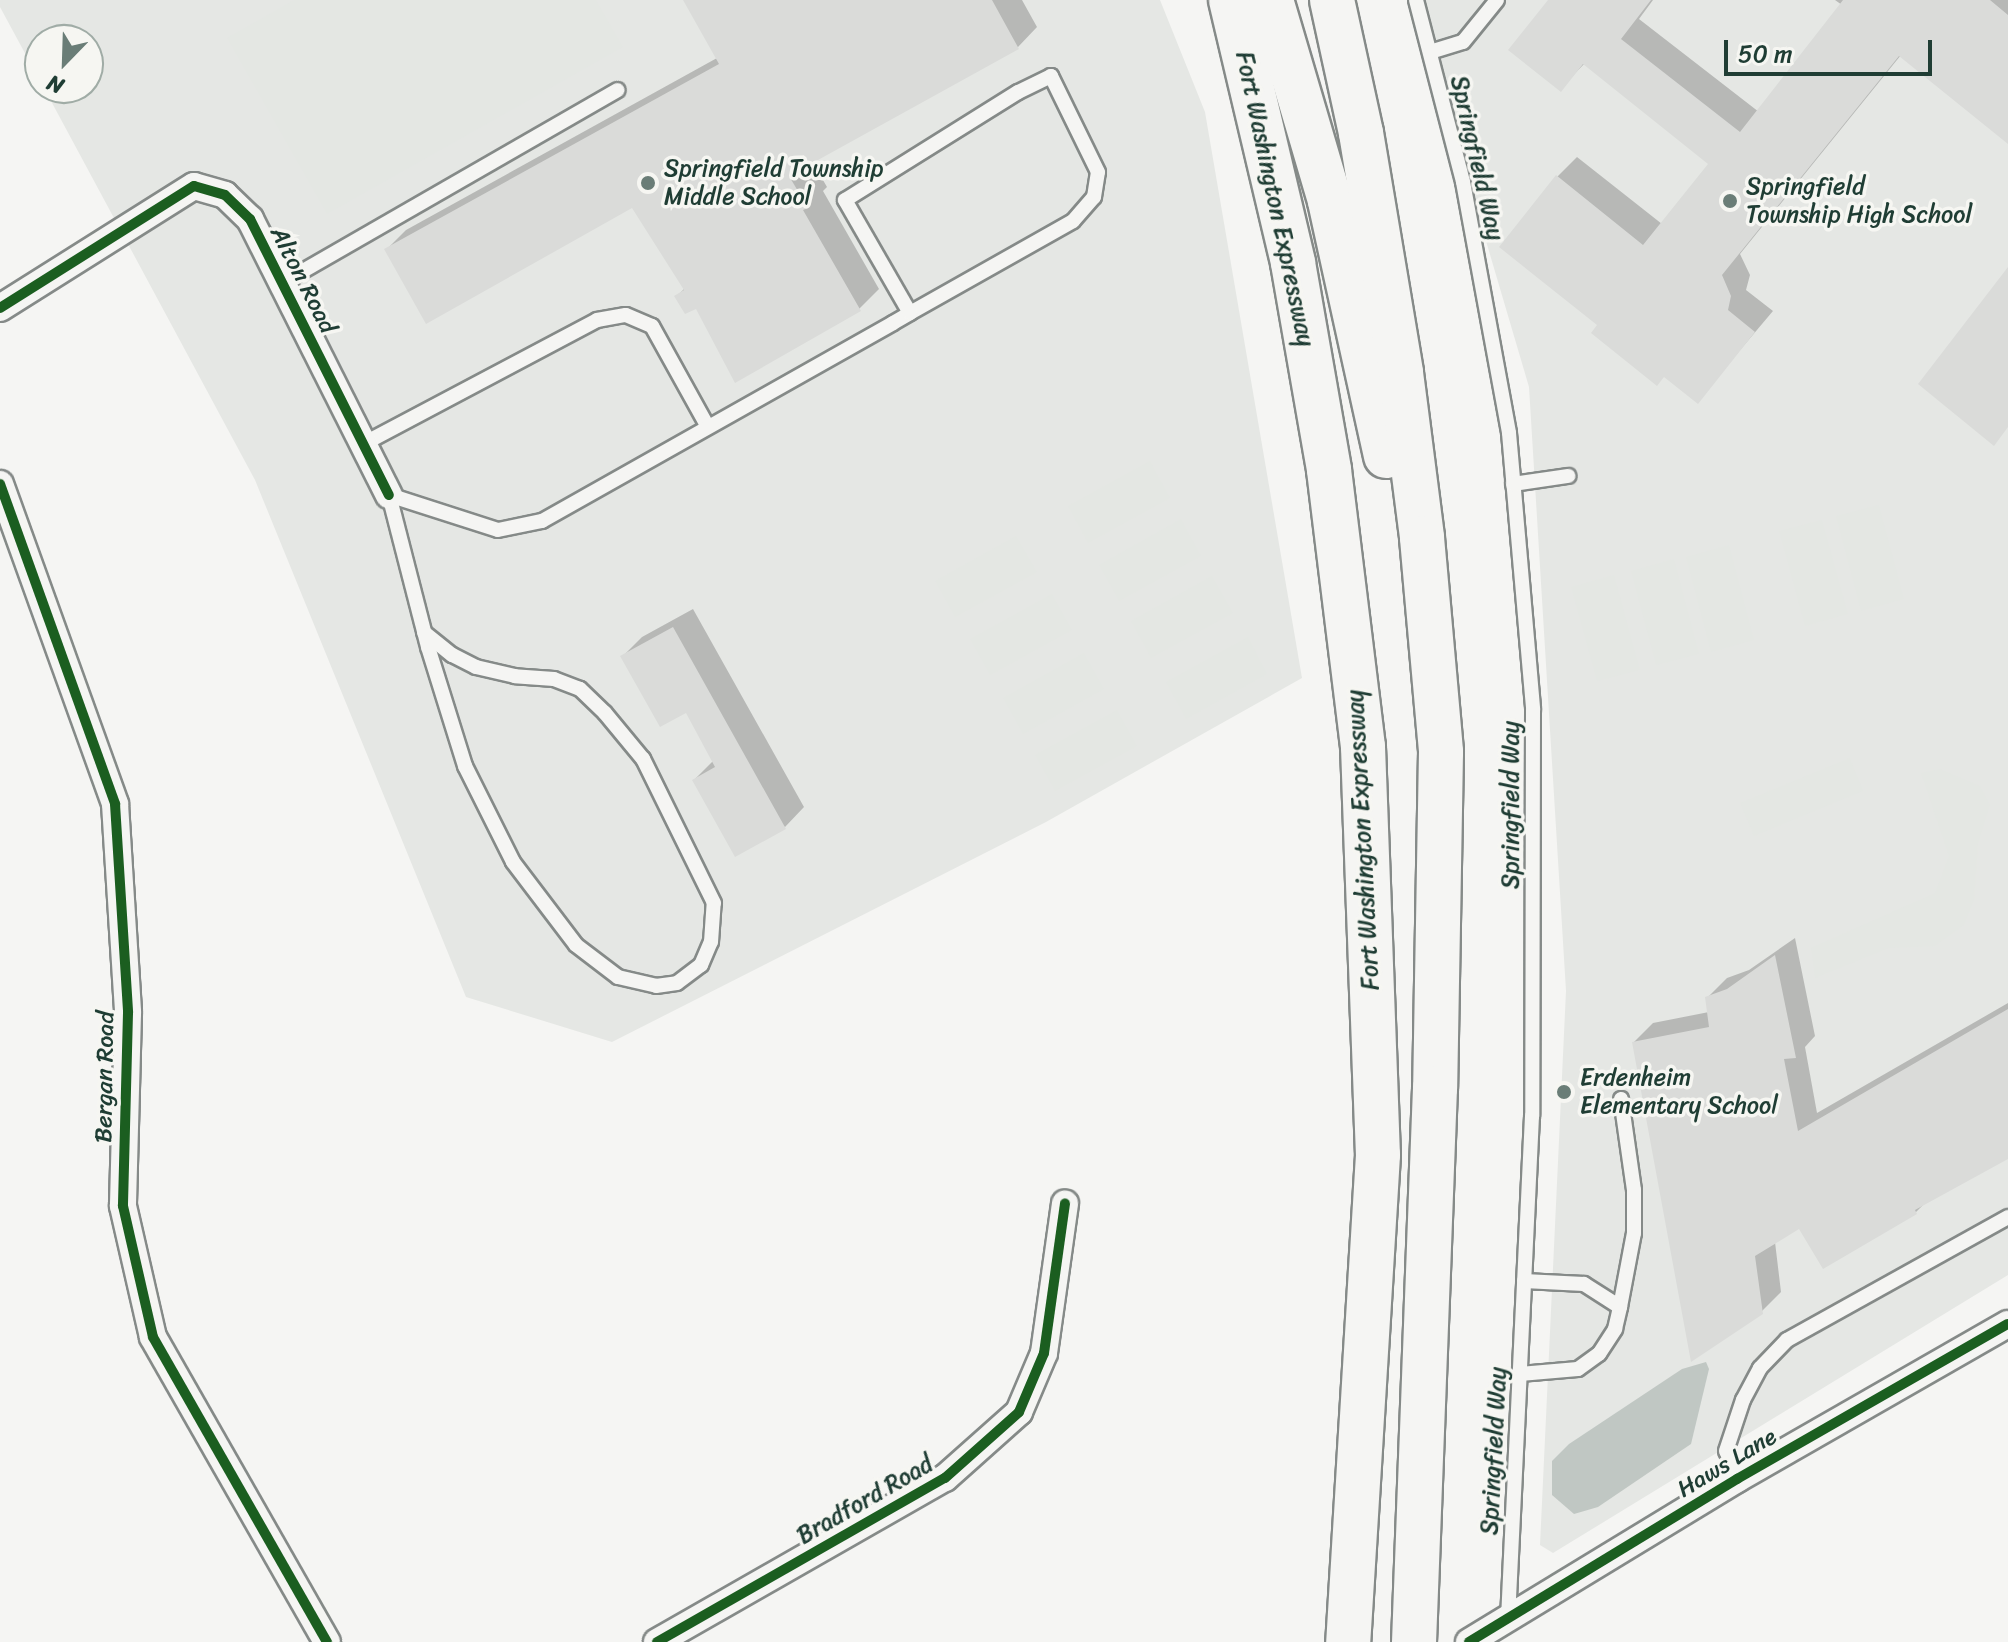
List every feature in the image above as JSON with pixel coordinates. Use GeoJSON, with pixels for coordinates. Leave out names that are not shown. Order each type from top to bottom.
{"type":"FeatureCollection","features":[{"type":"Feature","properties":{"kind":"highway"},"geometry":{"type":"LineString","coordinates":[[1201,0],[1261,127]]}},
{"type":"Feature","properties":{"kind":"highway","name":"Fort Washington Expressway"},"geometry":{"type":"LineString","coordinates":[[1231,0],[1293,263],[1326,455],[1363,747],[1378,1155],[1348,1642]]}},
{"type":"Feature","properties":{"kind":"highway"},"geometry":{"type":"LineString","coordinates":[[1271,0],[1330,201],[1391,480],[1420,743],[1435,1088]]}},
{"type":"Feature","properties":{"kind":"highway"},"geometry":{"type":"LineString","coordinates":[[1332,0],[1361,133],[1401,373],[1422,538],[1441,752],[1435,1088],[1414,1642]]}},
{"type":"Feature","properties":{"kind":"street","name":"Alton Road"},"geometry":{"type":"LineString","coordinates":[[0,308],[194,186],[225,195],[250,219],[389,495]]}},
{"type":"Feature","properties":{"kind":"street","name":"Bergan Road"},"geometry":{"type":"LineString","coordinates":[[0,484],[115,804],[128,1013],[123,1206],[153,1337],[327,1642]]}},
{"type":"Feature","properties":{"kind":"street","name":"Bradford Road"},"geometry":{"type":"LineString","coordinates":[[657,1642],[945,1478],[1019,1412],[1044,1353],[1065,1203]]}},
{"type":"Feature","properties":{"kind":"street","name":"Haws Lane"},"geometry":{"type":"LineString","coordinates":[[1469,1642],[1737,1479],[2008,1324]]}},
{"type":"Feature","properties":{"kind":"lane","name":"Springfield Way"},"geometry":{"type":"LineString","coordinates":[[1416,0],[1463,182],[1509,433],[1533,710],[1532,1116],[1508,1620]]}},
{"type":"Feature","properties":{"kind":"lane"},"geometry":{"type":"LineString","coordinates":[[1430,52],[1463,42],[1497,0]]}},
{"type":"Feature","properties":{"kind":"lane"},"geometry":{"type":"LineString","coordinates":[[389,495],[498,530],[542,521],[1064,226],[1094,197],[1098,172],[1051,76],[1018,92],[845,200],[910,313]]}},
{"type":"Feature","properties":{"kind":"lane"},"geometry":{"type":"LineString","coordinates":[[282,283],[617,90]]}},
{"type":"Feature","properties":{"kind":"lane"},"geometry":{"type":"LineString","coordinates":[[365,443],[597,320],[626,315],[652,326],[708,427]]}},
{"type":"Feature","properties":{"kind":"lane"},"geometry":{"type":"LineString","coordinates":[[1513,484],[1568,476]]}},
{"type":"Feature","properties":{"kind":"lane"},"geometry":{"type":"LineString","coordinates":[[389,495],[424,632],[465,766],[513,862],[576,945],[618,977],[656,986],[677,983],[701,965],[711,942],[714,903],[643,759],[624,736],[580,689],[554,679],[515,676],[476,667],[452,655],[424,632]]}},
{"type":"Feature","properties":{"kind":"lane"},"geometry":{"type":"LineString","coordinates":[[1520,1374],[1578,1369],[1599,1354],[1615,1329],[1634,1233],[1634,1190],[1621,1099]]}},
{"type":"Feature","properties":{"kind":"lane"},"geometry":{"type":"LineString","coordinates":[[1737,1479],[1726,1451],[1743,1400],[1760,1368],[1787,1340],[2008,1217]]}},
{"type":"Feature","properties":{"kind":"lane"},"geometry":{"type":"LineString","coordinates":[[1524,1281],[1584,1284],[1620,1307]]}},
{"type":"Feature","properties":{"kind":"shaded area"},"geometry":{"type":"Polygon","coordinates":[[[0,0],[1160,0],[1205,112],[1302,678],[1046,822],[612,1042],[466,997],[255,480],[53,104],[104,104],[104,24],[24,24],[24,51],[0,7],[0,0]]]}},
{"type":"Feature","properties":{"kind":"shaded area"},"geometry":{"type":"Polygon","coordinates":[[[294,0],[596,0],[623,47],[327,214],[227,38],[294,0]]]}},
{"type":"Feature","properties":{"kind":"shaded area"},"geometry":{"type":"Polygon","coordinates":[[[1415,0],[2008,0],[2008,1275],[1553,1553],[1540,1545],[1566,991],[1529,387],[1415,0]]]}},
{"type":"Feature","properties":{"kind":"shaded area"},"geometry":{"type":"Polygon","coordinates":[[[1150,461],[1170,498],[1088,543],[1068,506],[1150,461]]]}},
{"type":"Feature","properties":{"kind":"shaded area"},"geometry":{"type":"Polygon","coordinates":[[[1879,505],[1904,599],[1861,611],[1836,516],[1879,505]]]}},
{"type":"Feature","properties":{"kind":"shaded area"},"geometry":{"type":"Polygon","coordinates":[[[1181,519],[1201,556],[1119,601],[1099,565],[1181,519]]]}},
{"type":"Feature","properties":{"kind":"shaded area"},"geometry":{"type":"Polygon","coordinates":[[[1822,520],[1848,614],[1805,626],[1779,531],[1822,520]]]}},
{"type":"Feature","properties":{"kind":"shaded area"},"geometry":{"type":"Polygon","coordinates":[[[1016,536],[1037,572],[955,617],[935,581],[1016,536]]]}},
{"type":"Feature","properties":{"kind":"shaded area"},"geometry":{"type":"Polygon","coordinates":[[[1729,545],[1754,640],[1711,652],[1686,557],[1729,545]]]}},
{"type":"Feature","properties":{"kind":"shaded area"},"geometry":{"type":"Polygon","coordinates":[[[1674,559],[1699,654],[1656,665],[1631,571],[1674,559]]]}},
{"type":"Feature","properties":{"kind":"shaded area"},"geometry":{"type":"Polygon","coordinates":[[[1614,575],[1640,670],[1597,681],[1571,587],[1614,575]]]}},
{"type":"Feature","properties":{"kind":"shaded area"},"geometry":{"type":"Polygon","coordinates":[[[1212,576],[1233,613],[1151,658],[1131,621],[1212,576]]]}},
{"type":"Feature","properties":{"kind":"shaded area"},"geometry":{"type":"Polygon","coordinates":[[[1052,594],[1072,630],[990,675],[970,639],[1052,594]]]}},
{"type":"Feature","properties":{"kind":"shaded area"},"geometry":{"type":"Polygon","coordinates":[[[1248,637],[1267,674],[1186,719],[1166,682],[1248,637]]]}},
{"type":"Feature","properties":{"kind":"shaded area"},"geometry":{"type":"Polygon","coordinates":[[[1084,653],[1104,689],[1023,734],[1003,698],[1084,653]]]}},
{"type":"Feature","properties":{"kind":"shaded area"},"geometry":{"type":"Polygon","coordinates":[[[1117,710],[1137,746],[1055,791],[1035,755],[1117,710]]]}},
{"type":"Feature","properties":{"kind":"shaded area"},"geometry":{"type":"Polygon","coordinates":[[[1850,758],[1863,791],[1754,836],[1740,803],[1850,758]]]}},
{"type":"Feature","properties":{"kind":"shaded area"},"geometry":{"type":"Polygon","coordinates":[[[1940,769],[1980,786],[1990,805],[1978,844],[1974,900],[1964,925],[1935,946],[1889,948],[1815,978],[1811,948],[1935,893],[1949,856],[1921,773],[1940,769]]]}},
{"type":"Feature","properties":{"kind":"shaded area"},"geometry":{"type":"Polygon","coordinates":[[[1706,1362],[1709,1369],[1691,1444],[1598,1507],[1574,1514],[1552,1495],[1552,1461],[1569,1444],[1682,1369],[1706,1362]]]}},
{"type":"Feature","properties":{"kind":"building","name":"Springfield Township Middle School"},"geometry":{"type":"Polygon","coordinates":[[[683,0],[992,0],[1019,49],[789,176],[808,208],[803,210],[861,311],[735,383],[696,309],[685,314],[674,296],[684,290],[632,208],[426,324],[384,249],[719,64],[683,0]]]}},
{"type":"Feature","properties":{"kind":"building","name":"Springfield Township High School"},"geometry":{"type":"Polygon","coordinates":[[[1548,0],[1651,0],[1621,39],[1740,132],[1843,0],[1990,0],[2008,15],[2008,144],[1899,56],[1722,275],[1731,296],[1728,310],[1755,332],[1698,404],[1664,377],[1657,386],[1591,333],[1597,325],[1499,247],[1556,175],[1643,245],[1708,164],[1583,64],[1561,92],[1508,50],[1548,0]]]}},
{"type":"Feature","properties":{"kind":"building"},"geometry":{"type":"Polygon","coordinates":[[[2008,267],[2008,427],[1994,446],[1918,384],[2008,267]]]}},
{"type":"Feature","properties":{"kind":"building"},"geometry":{"type":"Polygon","coordinates":[[[673,627],[786,829],[735,857],[692,780],[715,767],[686,713],[660,727],[620,656],[673,627]]]}},
{"type":"Feature","properties":{"kind":"building","name":"Erdenheim Elementary School"},"geometry":{"type":"Polygon","coordinates":[[[1775,955],[1796,1058],[1784,1059],[1798,1131],[2008,1009],[2008,1159],[1915,1210],[1917,1214],[1823,1269],[1799,1229],[1755,1256],[1763,1314],[1691,1362],[1632,1042],[1709,1027],[1705,997],[1727,989],[1775,955]]]}},
{"type":"Feature","properties":{"kind":"cycle path"},"geometry":{"type":"LineString","coordinates":[[0,308],[194,186],[225,195],[250,219],[389,495]]}},
{"type":"Feature","properties":{"kind":"cycle path"},"geometry":{"type":"LineString","coordinates":[[0,484],[115,804],[128,1013],[123,1206],[153,1337],[327,1642]]}},
{"type":"Feature","properties":{"kind":"cycle path"},"geometry":{"type":"LineString","coordinates":[[657,1642],[945,1478],[1019,1412],[1044,1353],[1065,1203]]}},
{"type":"Feature","properties":{"kind":"cycle path"},"geometry":{"type":"LineString","coordinates":[[1469,1642],[1737,1479],[2008,1324]]}},
{"type":"Feature","properties":{"kind":"place","name":"Springfield Township Middle School"},"geometry":{"type":"Point","coordinates":[648,183]}},
{"type":"Feature","properties":{"kind":"place","name":"Springfield Township High School"},"geometry":{"type":"Point","coordinates":[1730,201]}},
{"type":"Feature","properties":{"kind":"place","name":"Erdenheim Elementary School"},"geometry":{"type":"Point","coordinates":[1564,1092]}}]}
